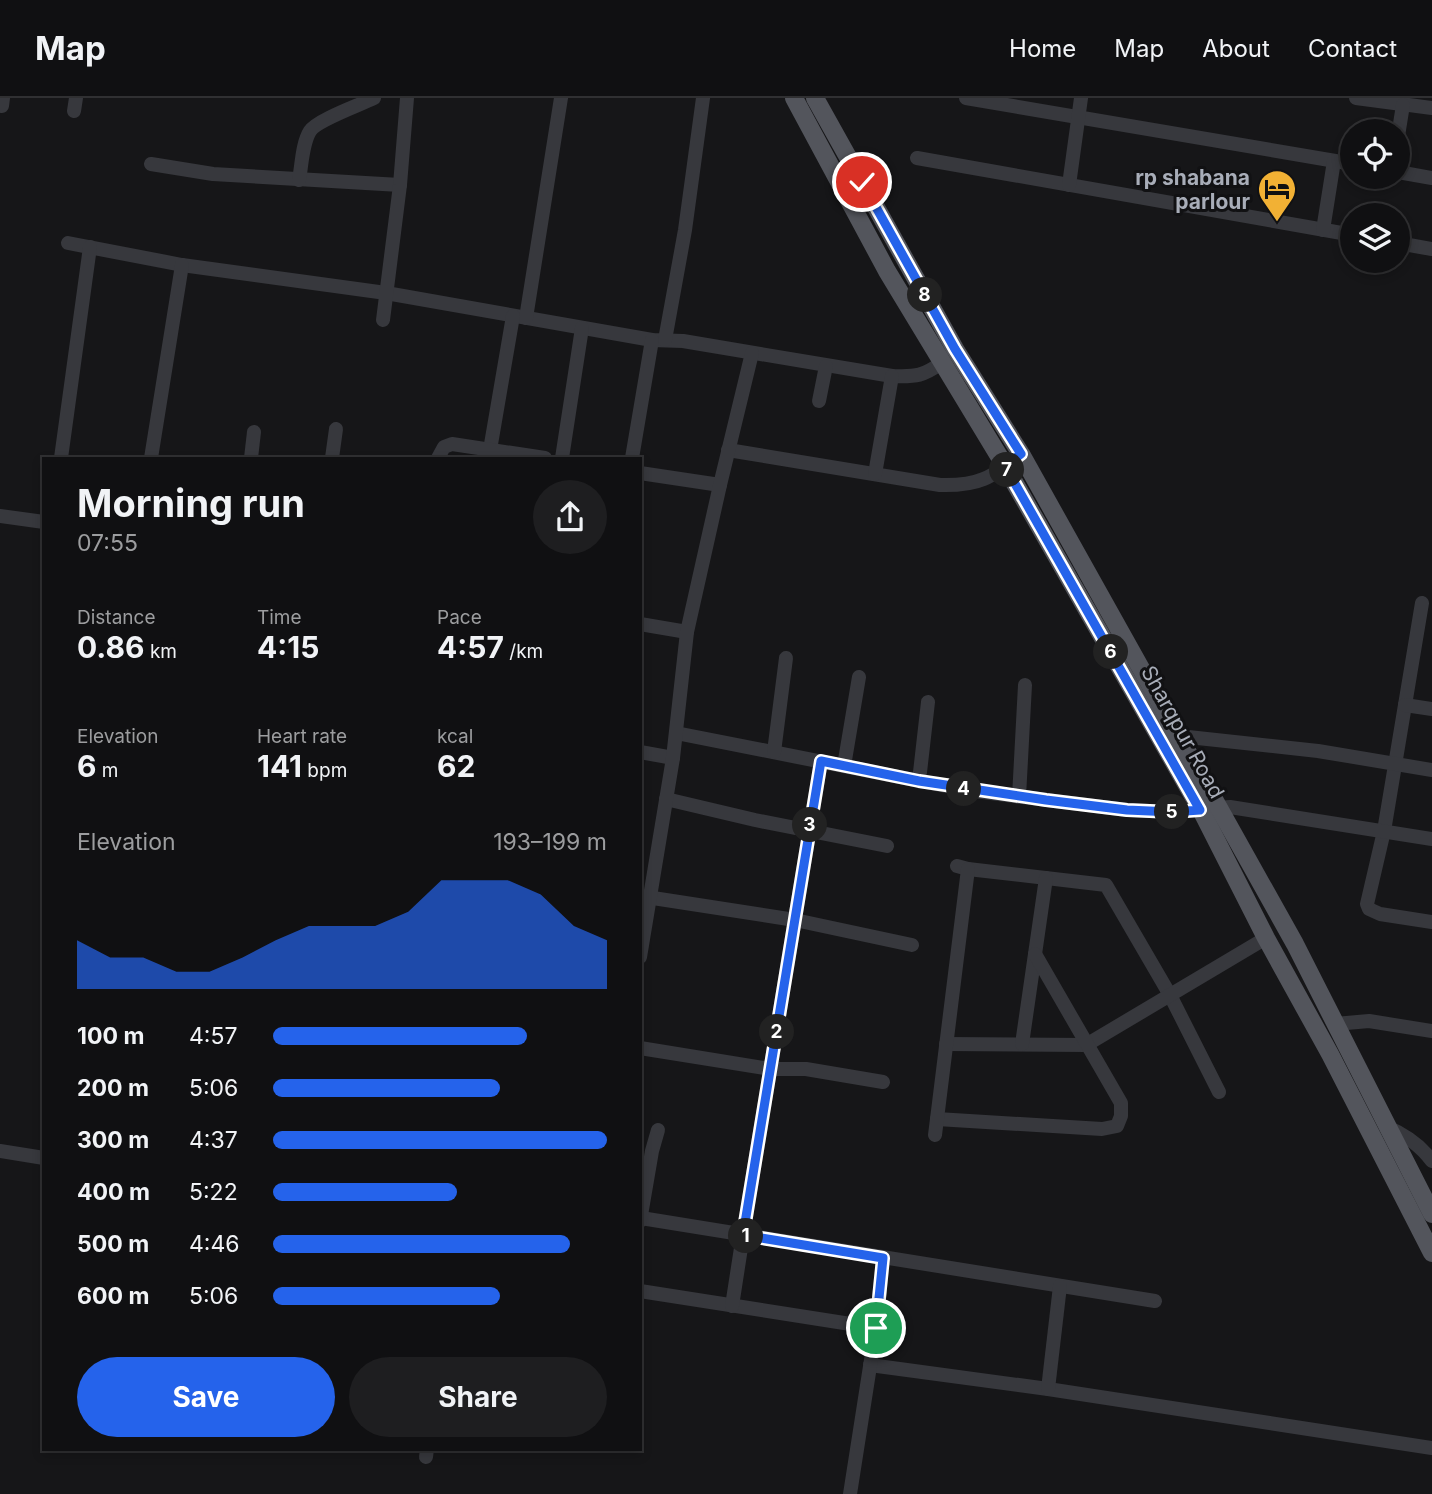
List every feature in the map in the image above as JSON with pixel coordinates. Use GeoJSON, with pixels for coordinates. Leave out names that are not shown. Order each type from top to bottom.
{"type":"FeatureCollection","features":[{"type":"Feature","properties":{"kind":"main road","name":"Sharqpur Road"},"geometry":{"type":"LineString","coordinates":[[794,98],[887,271],[1005,466],[1200,810],[1432,1253]]}},
{"type":"Feature","properties":{"kind":"main road","name":"Sharqpur Road"},"geometry":{"type":"LineString","coordinates":[[815,98],[955,349],[1021,454],[1295,944],[1432,1214]]}},
{"type":"Feature","properties":{"kind":"street"},"geometry":{"type":"LineString","coordinates":[[299,180],[311,129],[320,122],[374,98]]}},
{"type":"Feature","properties":{"kind":"street"},"geometry":{"type":"LineString","coordinates":[[383,320],[400,185],[407,98]]}},
{"type":"Feature","properties":{"kind":"street"},"geometry":{"type":"LineString","coordinates":[[495,453],[561,98]]}},
{"type":"Feature","properties":{"kind":"street"},"geometry":{"type":"LineString","coordinates":[[632,457],[685,230],[703,98]]}},
{"type":"Feature","properties":{"kind":"street"},"geometry":{"type":"LineString","coordinates":[[966,98],[1340,162]]}},
{"type":"Feature","properties":{"kind":"street"},"geometry":{"type":"LineString","coordinates":[[1069,185],[1081,98]]}},
{"type":"Feature","properties":{"kind":"street"},"geometry":{"type":"LineString","coordinates":[[1356,98],[1432,108]]}},
{"type":"Feature","properties":{"kind":"street"},"geometry":{"type":"LineString","coordinates":[[1401,119],[1403,105]]}},
{"type":"Feature","properties":{"kind":"street"},"geometry":{"type":"LineString","coordinates":[[917,158],[1340,233]]}},
{"type":"Feature","properties":{"kind":"street"},"geometry":{"type":"LineString","coordinates":[[1324,230],[1334,161]]}},
{"type":"Feature","properties":{"kind":"street"},"geometry":{"type":"LineString","coordinates":[[151,164],[213,174],[400,185]]}},
{"type":"Feature","properties":{"kind":"street"},"geometry":{"type":"LineString","coordinates":[[1410,174],[1432,178]]}},
{"type":"Feature","properties":{"kind":"street"},"geometry":{"type":"LineString","coordinates":[[68,243],[182,265],[386,293],[582,328],[658,340],[682,341],[892,376],[918,376],[943,362]]}},
{"type":"Feature","properties":{"kind":"street"},"geometry":{"type":"LineString","coordinates":[[1410,245],[1432,249]]}},
{"type":"Feature","properties":{"kind":"street"},"geometry":{"type":"LineString","coordinates":[[61,457],[90,247]]}},
{"type":"Feature","properties":{"kind":"street"},"geometry":{"type":"LineString","coordinates":[[151,457],[182,265]]}},
{"type":"Feature","properties":{"kind":"street"},"geometry":{"type":"LineString","coordinates":[[562,457],[582,328]]}},
{"type":"Feature","properties":{"kind":"street"},"geometry":{"type":"LineString","coordinates":[[642,937],[646,897],[673,758],[687,632],[752,353]]}},
{"type":"Feature","properties":{"kind":"street"},"geometry":{"type":"LineString","coordinates":[[819,401],[826,366]]}},
{"type":"Feature","properties":{"kind":"street"},"geometry":{"type":"LineString","coordinates":[[876,474],[892,376]]}},
{"type":"Feature","properties":{"kind":"street"},"geometry":{"type":"LineString","coordinates":[[332,457],[336,429]]}},
{"type":"Feature","properties":{"kind":"street"},"geometry":{"type":"LineString","coordinates":[[251,457],[254,432]]}},
{"type":"Feature","properties":{"kind":"street"},"geometry":{"type":"LineString","coordinates":[[439,457],[444,447],[452,444],[495,453],[535,457]]}},
{"type":"Feature","properties":{"kind":"street"},"geometry":{"type":"LineString","coordinates":[[728,450],[940,485],[981,482],[1021,454]]}},
{"type":"Feature","properties":{"kind":"street"},"geometry":{"type":"LineString","coordinates":[[642,473],[720,485]]}},
{"type":"Feature","properties":{"kind":"street"},"geometry":{"type":"LineString","coordinates":[[0,516],[42,522]]}},
{"type":"Feature","properties":{"kind":"street"},"geometry":{"type":"LineString","coordinates":[[1422,603],[1384,831],[1368,907],[1380,914],[1432,922]]}},
{"type":"Feature","properties":{"kind":"street"},"geometry":{"type":"LineString","coordinates":[[642,624],[687,632]]}},
{"type":"Feature","properties":{"kind":"street"},"geometry":{"type":"LineString","coordinates":[[774,752],[786,658]]}},
{"type":"Feature","properties":{"kind":"street"},"geometry":{"type":"LineString","coordinates":[[844,766],[859,677]]}},
{"type":"Feature","properties":{"kind":"street"},"geometry":{"type":"LineString","coordinates":[[1019,797],[1025,685]]}},
{"type":"Feature","properties":{"kind":"street"},"geometry":{"type":"LineString","coordinates":[[919,781],[928,702]]}},
{"type":"Feature","properties":{"kind":"street"},"geometry":{"type":"LineString","coordinates":[[1405,705],[1432,709]]}},
{"type":"Feature","properties":{"kind":"street"},"geometry":{"type":"LineString","coordinates":[[676,733],[919,781],[1019,797],[1127,810],[1172,812],[1230,807],[1432,839]]}},
{"type":"Feature","properties":{"kind":"street"},"geometry":{"type":"LineString","coordinates":[[1179,736],[1318,751],[1432,770]]}},
{"type":"Feature","properties":{"kind":"street"},"geometry":{"type":"LineString","coordinates":[[642,752],[673,758]]}},
{"type":"Feature","properties":{"kind":"street"},"geometry":{"type":"LineString","coordinates":[[732,1306],[821,761]]}},
{"type":"Feature","properties":{"kind":"street"},"geometry":{"type":"LineString","coordinates":[[666,799],[887,846]]}},
{"type":"Feature","properties":{"kind":"street"},"geometry":{"type":"LineString","coordinates":[[935,1135],[962,867],[1106,885],[1170,995],[1219,1092]]}},
{"type":"Feature","properties":{"kind":"street"},"geometry":{"type":"LineString","coordinates":[[1022,1044],[1046,878]]}},
{"type":"Feature","properties":{"kind":"street"},"geometry":{"type":"LineString","coordinates":[[646,897],[795,920],[912,946]]}},
{"type":"Feature","properties":{"kind":"street"},"geometry":{"type":"LineString","coordinates":[[946,1044],[1086,1045],[1266,939]]}},
{"type":"Feature","properties":{"kind":"street"},"geometry":{"type":"LineString","coordinates":[[937,1119],[1102,1129],[1117,1126],[1121,1116],[1121,1102],[1035,954]]}},
{"type":"Feature","properties":{"kind":"street"},"geometry":{"type":"LineString","coordinates":[[1335,1024],[1369,1021],[1432,1031]]}},
{"type":"Feature","properties":{"kind":"street"},"geometry":{"type":"LineString","coordinates":[[642,1048],[771,1069],[806,1069],[883,1082]]}},
{"type":"Feature","properties":{"kind":"street"},"geometry":{"type":"LineString","coordinates":[[1387,1126],[1415,1142],[1432,1161]]}},
{"type":"Feature","properties":{"kind":"street"},"geometry":{"type":"LineString","coordinates":[[642,1206],[646,1152],[658,1130]]}},
{"type":"Feature","properties":{"kind":"street"},"geometry":{"type":"LineString","coordinates":[[0,1151],[42,1158]]}},
{"type":"Feature","properties":{"kind":"street"},"geometry":{"type":"LineString","coordinates":[[642,1220],[1155,1301]]}},
{"type":"Feature","properties":{"kind":"street"},"geometry":{"type":"LineString","coordinates":[[850,1494],[876,1328],[883,1258]]}},
{"type":"Feature","properties":{"kind":"street"},"geometry":{"type":"LineString","coordinates":[[1048,1390],[1060,1286]]}},
{"type":"Feature","properties":{"kind":"street"},"geometry":{"type":"LineString","coordinates":[[642,1291],[876,1328]]}},
{"type":"Feature","properties":{"kind":"street"},"geometry":{"type":"LineString","coordinates":[[870,1365],[1432,1448]]}},
{"type":"Feature","properties":{"kind":"place","name":"rp shabana parlour"},"geometry":{"type":"Point","coordinates":[1277,223]}},
{"type":"Feature","properties":{"kind":"route"},"geometry":{"type":"LineString","coordinates":[[862,182],[955,349],[1021,454],[1005,466],[1200,810],[1127,810],[1046,800],[919,781],[821,761],[743,1235],[883,1258],[876,1328]]}}]}
